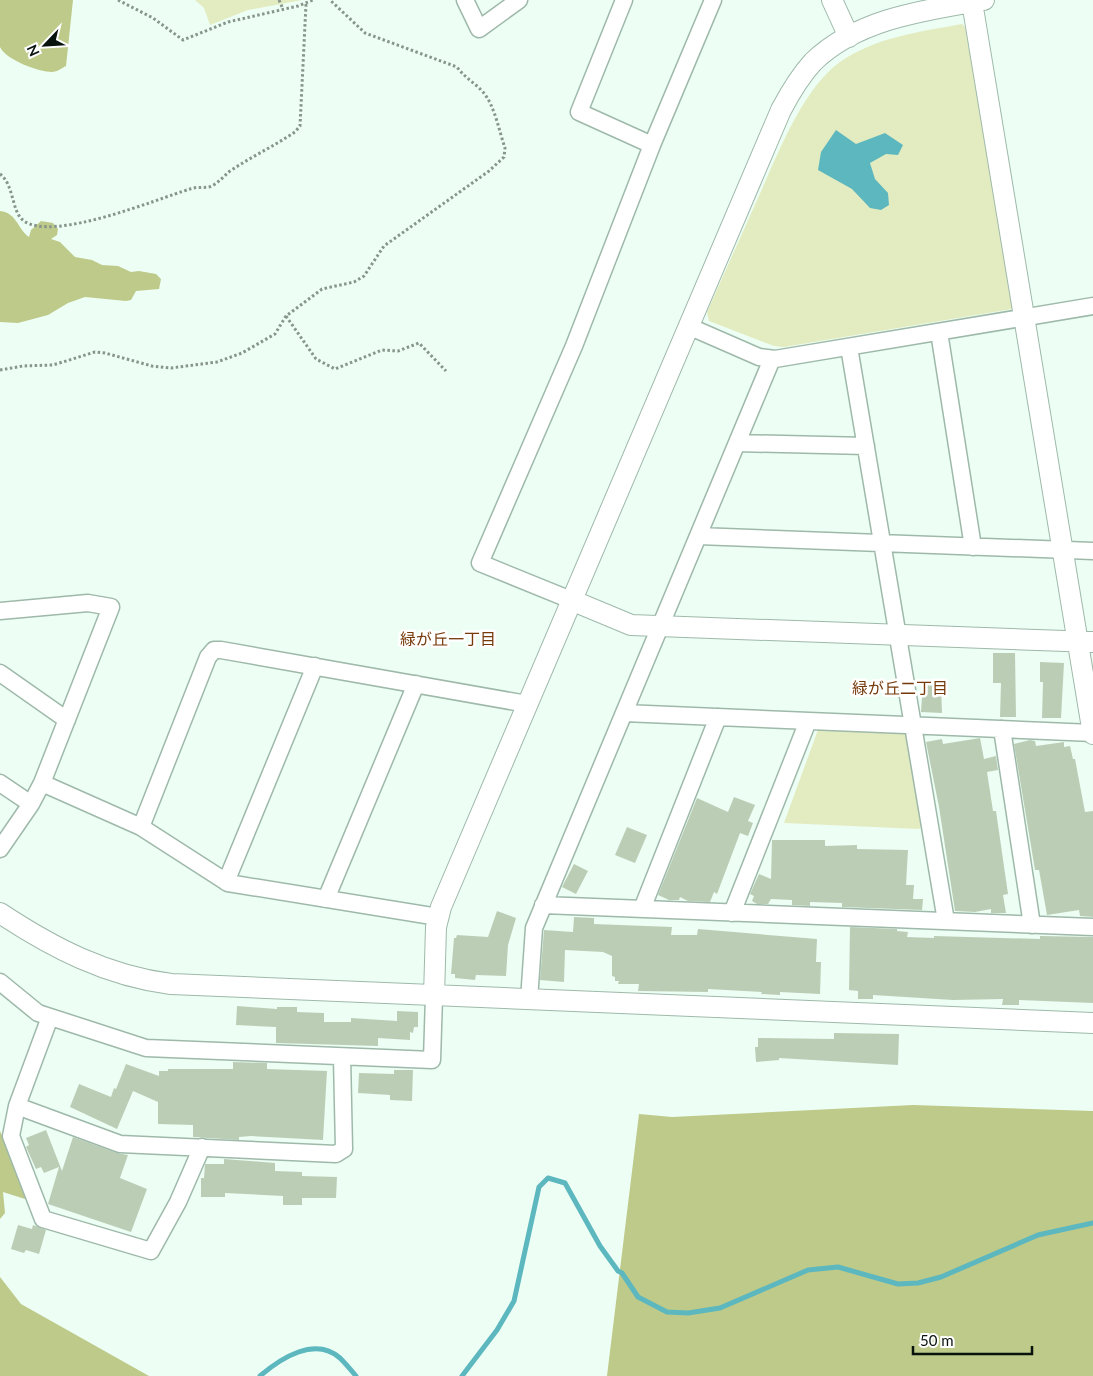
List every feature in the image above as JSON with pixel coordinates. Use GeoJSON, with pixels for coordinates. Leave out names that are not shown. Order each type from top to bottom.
{"type":"FeatureCollection","features":[{"type":"Feature","properties":{"kind":"street"},"geometry":{"type":"LineString","coordinates":[[465,0],[479,28],[519,0]]}},
{"type":"Feature","properties":{"kind":"street"},"geometry":{"type":"LineString","coordinates":[[624,0],[579,112],[652,145]]}},
{"type":"Feature","properties":{"kind":"street"},"geometry":{"type":"LineString","coordinates":[[713,0],[652,145],[574,346],[480,563],[631,624],[1085,641]]}},
{"type":"Feature","properties":{"kind":"street"},"geometry":{"type":"LineString","coordinates":[[832,0],[849,37]]}},
{"type":"Feature","properties":{"kind":"street"},"geometry":{"type":"LineString","coordinates":[[0,982],[38,1013],[146,1048],[432,1060],[438,917],[571,600],[781,110],[796,84],[812,63],[849,37],[888,20],[978,1],[1024,318],[1062,550],[1085,641],[1093,733],[624,713]]}},
{"type":"Feature","properties":{"kind":"street"},"geometry":{"type":"LineString","coordinates":[[688,326],[760,357],[772,359],[1093,306]]}},
{"type":"Feature","properties":{"kind":"street"},"geometry":{"type":"LineString","coordinates":[[939,332],[973,547]]}},
{"type":"Feature","properties":{"kind":"street"},"geometry":{"type":"LineString","coordinates":[[849,347],[946,921]]}},
{"type":"Feature","properties":{"kind":"street"},"geometry":{"type":"LineString","coordinates":[[529,1000],[532,938],[544,905],[772,359]]}},
{"type":"Feature","properties":{"kind":"street"},"geometry":{"type":"LineString","coordinates":[[737,443],[866,446]]}},
{"type":"Feature","properties":{"kind":"street"},"geometry":{"type":"LineString","coordinates":[[698,536],[1093,551]]}},
{"type":"Feature","properties":{"kind":"street"},"geometry":{"type":"LineString","coordinates":[[0,611],[88,603],[111,607],[42,782],[31,804],[0,848]]}},
{"type":"Feature","properties":{"kind":"street"},"geometry":{"type":"LineString","coordinates":[[142,827],[212,652],[221,650],[527,704]]}},
{"type":"Feature","properties":{"kind":"street"},"geometry":{"type":"LineString","coordinates":[[226,882],[315,666]]}},
{"type":"Feature","properties":{"kind":"street"},"geometry":{"type":"LineString","coordinates":[[0,673],[67,720]]}},
{"type":"Feature","properties":{"kind":"street"},"geometry":{"type":"LineString","coordinates":[[326,899],[416,684]]}},
{"type":"Feature","properties":{"kind":"street"},"geometry":{"type":"LineString","coordinates":[[642,909],[718,717]]}},
{"type":"Feature","properties":{"kind":"street"},"geometry":{"type":"LineString","coordinates":[[732,913],[808,721]]}},
{"type":"Feature","properties":{"kind":"street"},"geometry":{"type":"LineString","coordinates":[[1002,729],[1032,925]]}},
{"type":"Feature","properties":{"kind":"street"},"geometry":{"type":"LineString","coordinates":[[42,782],[142,827],[226,882],[438,917]]}},
{"type":"Feature","properties":{"kind":"street"},"geometry":{"type":"LineString","coordinates":[[0,783],[31,804]]}},
{"type":"Feature","properties":{"kind":"street"},"geometry":{"type":"LineString","coordinates":[[544,905],[1093,927]]}},
{"type":"Feature","properties":{"kind":"street"},"geometry":{"type":"LineString","coordinates":[[0,913],[74,957],[116,973],[138,979],[171,984],[1093,1023]]}},
{"type":"Feature","properties":{"kind":"street"},"geometry":{"type":"LineString","coordinates":[[50,1017],[17,1106],[11,1136],[43,1219],[151,1251],[178,1202],[202,1147]]}},
{"type":"Feature","properties":{"kind":"street"},"geometry":{"type":"LineString","coordinates":[[17,1106],[120,1144],[336,1154],[344,1149],[342,1057]]}},
{"type":"Feature","properties":{"kind":"path"},"geometry":{"type":"LineString","coordinates":[[118,0],[153,18],[183,40],[228,22],[306,4],[313,0]]}},
{"type":"Feature","properties":{"kind":"path"},"geometry":{"type":"LineString","coordinates":[[279,0],[283,9]]}},
{"type":"Feature","properties":{"kind":"path"},"geometry":{"type":"LineString","coordinates":[[0,370],[23,366],[53,365],[95,352],[162,367],[217,362],[242,353],[275,334],[286,316],[322,290],[354,282],[364,276],[384,246],[489,171],[504,157],[505,148],[488,99],[482,91],[464,77],[458,67],[365,33],[330,0]]}},
{"type":"Feature","properties":{"kind":"path"},"geometry":{"type":"LineString","coordinates":[[0,174],[9,184],[20,217],[29,223],[41,225],[70,225],[145,205],[192,188],[214,185],[229,172],[295,132],[300,126],[306,4]]}},
{"type":"Feature","properties":{"kind":"path"},"geometry":{"type":"LineString","coordinates":[[286,316],[316,358],[335,369],[382,350],[398,351],[419,343],[446,371]]}},
{"type":"Feature","properties":{"kind":"green space"},"geometry":{"type":"Polygon","coordinates":[[[0,0],[73,0],[66,66],[54,72],[39,70],[16,61],[3,52],[0,47],[0,0]]]}},
{"type":"Feature","properties":{"kind":"green space"},"geometry":{"type":"Polygon","coordinates":[[[195,0],[302,0],[248,10],[210,25],[204,8],[195,0]]]}},
{"type":"Feature","properties":{"kind":"green space"},"geometry":{"type":"Polygon","coordinates":[[[962,24],[965,27],[1015,305],[1012,309],[784,347],[774,346],[709,321],[707,312],[782,144],[802,106],[826,74],[840,62],[883,41],[962,24]]]}},
{"type":"Feature","properties":{"kind":"green space"},"geometry":{"type":"Polygon","coordinates":[[[0,211],[10,215],[29,237],[31,230],[41,221],[53,223],[58,229],[57,235],[51,239],[60,242],[75,257],[92,260],[102,265],[118,266],[131,272],[139,271],[156,274],[161,279],[159,289],[136,291],[131,300],[126,301],[85,297],[68,303],[48,315],[18,323],[0,322],[0,211]]]}},
{"type":"Feature","properties":{"kind":"green space"},"geometry":{"type":"Polygon","coordinates":[[[819,727],[905,730],[924,823],[919,829],[784,823],[819,727]]]}},
{"type":"Feature","properties":{"kind":"green space"},"geometry":{"type":"Polygon","coordinates":[[[913,1105],[1093,1111],[1093,1376],[607,1376],[639,1114],[672,1117],[913,1105]]]}},
{"type":"Feature","properties":{"kind":"green space"},"geometry":{"type":"Polygon","coordinates":[[[0,1131],[24,1187],[25,1199],[3,1192],[5,1213],[0,1219],[0,1131]]]}},
{"type":"Feature","properties":{"kind":"green space"},"geometry":{"type":"Polygon","coordinates":[[[0,1277],[21,1304],[149,1376],[0,1376],[0,1277]]]}},
{"type":"Feature","properties":{"kind":"water"},"geometry":{"type":"Polygon","coordinates":[[[836,130],[856,144],[885,133],[903,145],[898,155],[886,154],[870,163],[875,179],[888,193],[889,205],[881,210],[870,208],[852,189],[818,170],[821,152],[836,130]]]}},
{"type":"Feature","properties":{"kind":"building"},"geometry":{"type":"Polygon","coordinates":[[[993,653],[1015,653],[1016,717],[1000,717],[1001,683],[993,683],[993,653]]]}},
{"type":"Feature","properties":{"kind":"building"},"geometry":{"type":"Polygon","coordinates":[[[1040,662],[1064,663],[1061,718],[1042,718],[1043,682],[1040,682],[1040,662]]]}},
{"type":"Feature","properties":{"kind":"building"},"geometry":{"type":"Polygon","coordinates":[[[923,683],[941,685],[942,713],[921,712],[923,683]]]}},
{"type":"Feature","properties":{"kind":"building"},"geometry":{"type":"Polygon","coordinates":[[[980,738],[984,759],[996,756],[998,770],[987,772],[993,811],[996,811],[1008,894],[1003,895],[1006,913],[991,913],[991,909],[975,912],[955,911],[939,807],[926,742],[942,739],[943,744],[980,738]]]}},
{"type":"Feature","properties":{"kind":"building"},"geometry":{"type":"Polygon","coordinates":[[[1030,740],[1035,741],[1036,746],[1064,742],[1064,747],[1070,746],[1073,759],[1075,759],[1085,812],[1093,811],[1093,917],[1080,916],[1079,910],[1047,915],[1039,870],[1035,870],[1014,744],[1030,740]]]}},
{"type":"Feature","properties":{"kind":"building"},"geometry":{"type":"Polygon","coordinates":[[[734,797],[755,805],[748,821],[753,823],[748,836],[740,833],[717,894],[714,892],[710,902],[688,901],[680,897],[679,900],[669,900],[658,895],[697,798],[728,812],[734,797]]]}},
{"type":"Feature","properties":{"kind":"building"},"geometry":{"type":"Polygon","coordinates":[[[627,827],[647,835],[635,863],[615,855],[627,827]]]}},
{"type":"Feature","properties":{"kind":"building"},"geometry":{"type":"Polygon","coordinates":[[[772,840],[825,840],[825,846],[857,845],[857,849],[908,850],[906,885],[914,885],[913,899],[923,899],[922,910],[842,907],[842,903],[810,902],[810,906],[792,905],[792,900],[771,899],[768,904],[757,904],[752,901],[754,896],[750,894],[759,874],[771,879],[772,840]]]}},
{"type":"Feature","properties":{"kind":"building"},"geometry":{"type":"Polygon","coordinates":[[[574,864],[588,871],[576,894],[562,887],[574,864]]]}},
{"type":"Feature","properties":{"kind":"building"},"geometry":{"type":"Polygon","coordinates":[[[497,911],[516,918],[508,945],[506,976],[476,975],[475,980],[455,978],[455,974],[451,974],[454,938],[457,935],[488,937],[497,911]]]}},
{"type":"Feature","properties":{"kind":"building"},"geometry":{"type":"Polygon","coordinates":[[[574,917],[594,918],[594,924],[672,927],[671,935],[697,935],[698,929],[817,939],[816,962],[821,962],[820,994],[780,992],[780,995],[708,989],[708,992],[638,991],[639,984],[618,984],[619,981],[615,981],[615,977],[612,976],[612,956],[603,952],[565,950],[564,982],[540,980],[544,930],[573,932],[574,917]]]}},
{"type":"Feature","properties":{"kind":"building"},"geometry":{"type":"Polygon","coordinates":[[[850,927],[897,929],[897,931],[908,932],[907,937],[1040,939],[1040,936],[1093,937],[1093,1003],[1019,1000],[1019,1005],[1002,1005],[1003,999],[953,1000],[873,995],[873,999],[858,999],[858,991],[849,990],[850,927]]]}},
{"type":"Feature","properties":{"kind":"building"},"geometry":{"type":"Polygon","coordinates":[[[237,1006],[277,1009],[277,1007],[297,1007],[297,1012],[324,1013],[324,1022],[351,1022],[351,1018],[397,1021],[397,1011],[418,1012],[418,1027],[414,1027],[413,1033],[410,1032],[410,1040],[378,1038],[378,1046],[276,1043],[276,1027],[236,1025],[237,1006]]]}},
{"type":"Feature","properties":{"kind":"building"},"geometry":{"type":"Polygon","coordinates":[[[834,1033],[899,1034],[898,1065],[779,1058],[779,1060],[756,1062],[755,1047],[758,1047],[758,1038],[834,1039],[834,1033]]]}},
{"type":"Feature","properties":{"kind":"building"},"geometry":{"type":"Polygon","coordinates":[[[233,1062],[267,1063],[267,1069],[327,1071],[323,1140],[251,1136],[239,1137],[239,1140],[193,1137],[193,1125],[158,1124],[158,1102],[133,1091],[117,1129],[70,1107],[79,1084],[111,1097],[126,1064],[159,1076],[159,1071],[168,1071],[168,1069],[233,1069],[233,1062]]]}},
{"type":"Feature","properties":{"kind":"building"},"geometry":{"type":"Polygon","coordinates":[[[394,1070],[413,1070],[412,1101],[390,1100],[390,1095],[358,1093],[359,1073],[394,1074],[394,1070]]]}},
{"type":"Feature","properties":{"kind":"building"},"geometry":{"type":"Polygon","coordinates":[[[46,1130],[62,1171],[73,1137],[117,1153],[128,1155],[120,1178],[147,1189],[131,1232],[48,1204],[59,1167],[44,1173],[41,1167],[36,1169],[26,1147],[29,1145],[26,1138],[46,1130]]]}},
{"type":"Feature","properties":{"kind":"building"},"geometry":{"type":"Polygon","coordinates":[[[224,1159],[275,1163],[275,1171],[302,1172],[302,1176],[337,1177],[336,1198],[302,1198],[302,1205],[283,1205],[283,1196],[225,1193],[225,1197],[201,1197],[201,1178],[204,1178],[205,1164],[224,1164],[224,1159]]]}},
{"type":"Feature","properties":{"kind":"building"},"geometry":{"type":"Polygon","coordinates":[[[18,1225],[32,1229],[33,1225],[46,1230],[39,1254],[26,1250],[24,1253],[11,1249],[18,1225]]]}},
{"type":"Feature","properties":{"kind":"waterway"},"geometry":{"type":"LineString","coordinates":[[462,1376],[497,1330],[514,1301],[539,1187],[548,1178],[565,1183],[600,1246],[618,1271],[622,1273],[638,1297],[667,1312],[688,1313],[720,1308],[808,1270],[838,1267],[898,1284],[918,1283],[941,1277],[1038,1235],[1093,1223]]}},
{"type":"Feature","properties":{"kind":"waterway"},"geometry":{"type":"LineString","coordinates":[[260,1376],[278,1362],[309,1349],[320,1349],[330,1352],[340,1358],[356,1376]]}},
{"type":"Feature","properties":{"kind":"district","name":"緑が丘一丁目"},"geometry":{"type":"Point","coordinates":[448,638]}},
{"type":"Feature","properties":{"kind":"district","name":"緑が丘二丁目"},"geometry":{"type":"Point","coordinates":[900,687]}}]}
